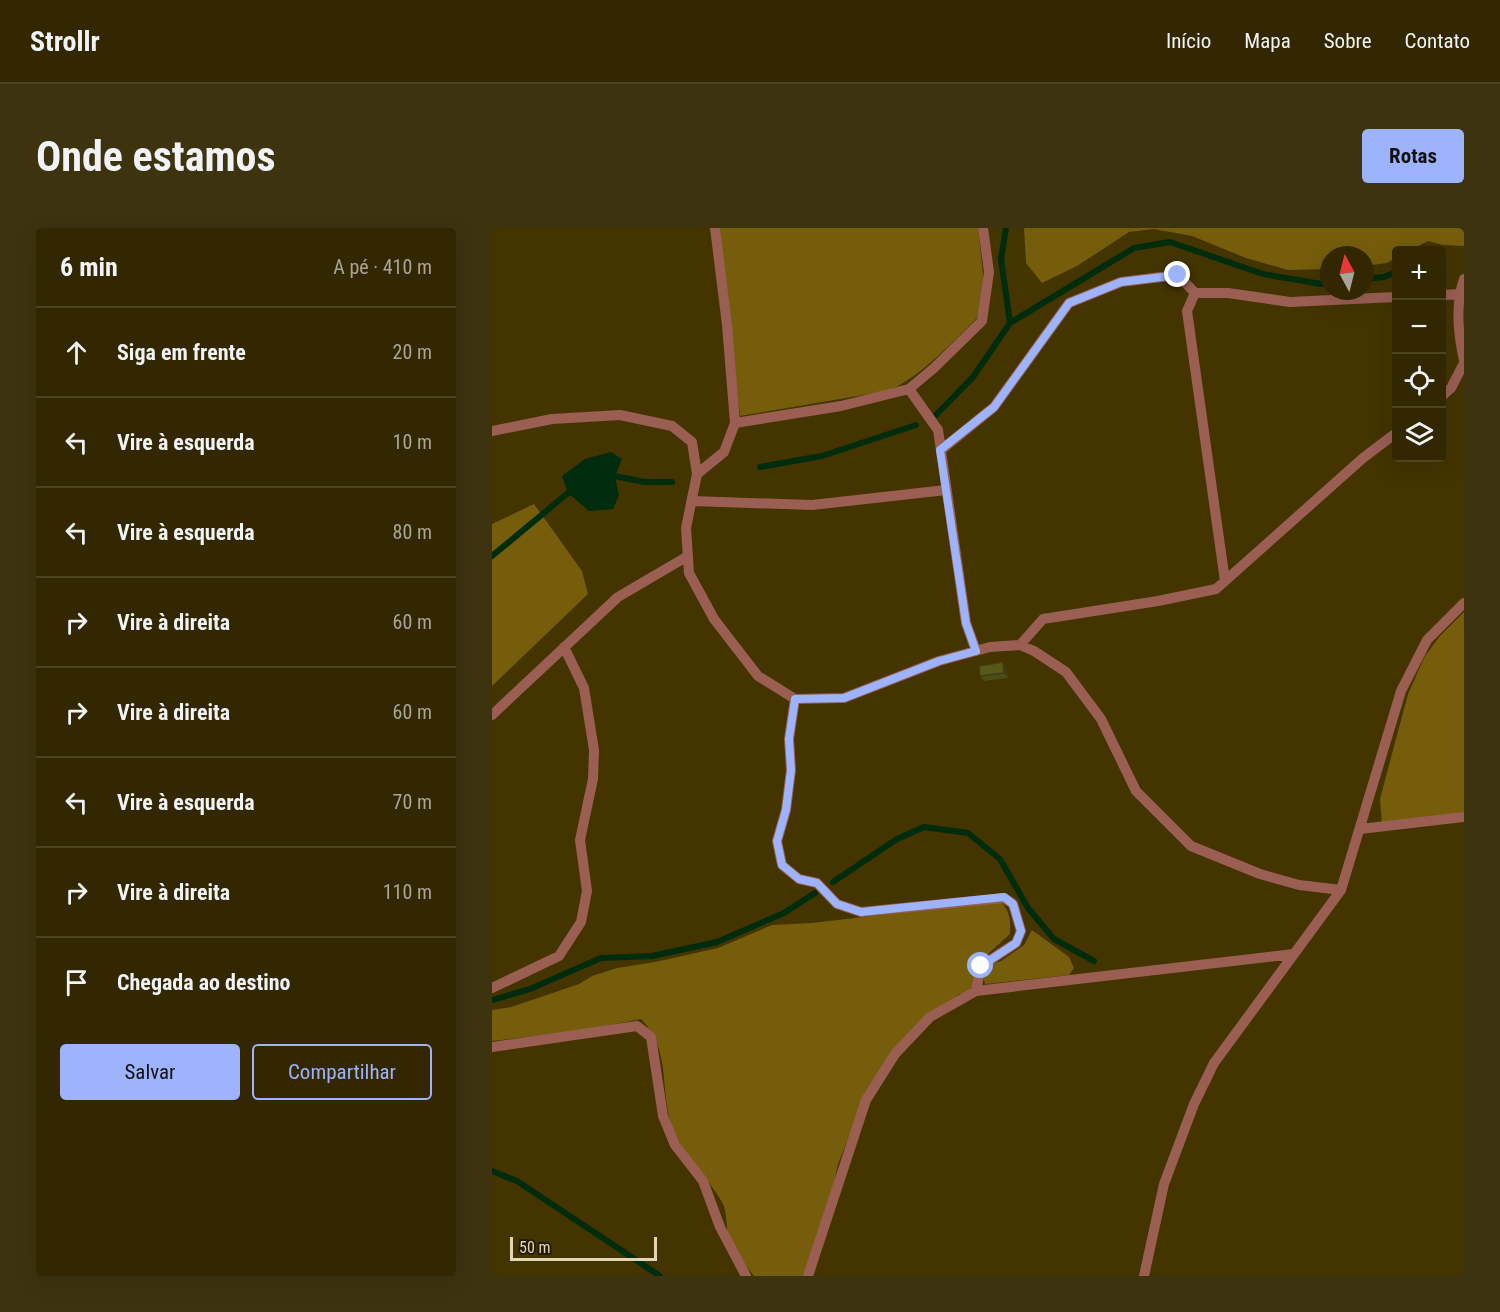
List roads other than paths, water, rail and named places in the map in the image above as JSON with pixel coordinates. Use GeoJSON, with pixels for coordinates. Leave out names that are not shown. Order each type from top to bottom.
{"type":"FeatureCollection","features":[{"type":"Feature","properties":{"kind":"lane"},"geometry":{"type":"LineString","coordinates":[[697,474],[724,452],[735,423],[727,325],[715,228]]}},
{"type":"Feature","properties":{"kind":"lane"},"geometry":{"type":"LineString","coordinates":[[735,423],[841,406],[909,388],[934,368],[982,321],[989,272],[983,228]]}},
{"type":"Feature","properties":{"kind":"lane"},"geometry":{"type":"LineString","coordinates":[[940,450],[994,407],[1069,303],[1121,282],[1178,275],[1195,293],[1228,293],[1290,302],[1392,297]]}},
{"type":"Feature","properties":{"kind":"lane"},"geometry":{"type":"LineString","coordinates":[[1446,392],[1451,388],[1464,362],[1459,338],[1459,294],[1464,279]]}},
{"type":"Feature","properties":{"kind":"lane"},"geometry":{"type":"LineString","coordinates":[[1195,293],[1187,311],[1225,581]]}},
{"type":"Feature","properties":{"kind":"lane"},"geometry":{"type":"LineString","coordinates":[[1446,294],[1459,294]]}},
{"type":"Feature","properties":{"kind":"lane"},"geometry":{"type":"LineString","coordinates":[[909,388],[938,430],[966,623],[976,651]]}},
{"type":"Feature","properties":{"kind":"lane"},"geometry":{"type":"LineString","coordinates":[[492,429],[552,418],[620,415],[672,426],[692,442],[697,474],[686,528],[689,573],[714,619],[758,676],[795,699],[844,698],[939,661],[990,647],[1020,645],[1034,651],[1066,672],[1101,719],[1136,791],[1191,846],[1299,885],[1341,890]]}},
{"type":"Feature","properties":{"kind":"lane"},"geometry":{"type":"LineString","coordinates":[[1020,645],[1043,619],[1216,588],[1392,435]]}},
{"type":"Feature","properties":{"kind":"lane"},"geometry":{"type":"LineString","coordinates":[[692,501],[812,505],[946,490]]}},
{"type":"Feature","properties":{"kind":"lane"},"geometry":{"type":"LineString","coordinates":[[492,715],[618,597],[688,556]]}},
{"type":"Feature","properties":{"kind":"lane"},"geometry":{"type":"LineString","coordinates":[[1144,1276],[1164,1184],[1194,1104],[1214,1063],[1341,890],[1401,691],[1427,640],[1464,603]]}},
{"type":"Feature","properties":{"kind":"lane"},"geometry":{"type":"LineString","coordinates":[[492,988],[559,956],[581,922],[587,891],[580,840],[593,779],[594,750],[584,688],[564,648]]}},
{"type":"Feature","properties":{"kind":"lane"},"geometry":{"type":"LineString","coordinates":[[795,699],[789,739],[791,770],[786,810],[777,841],[782,865],[799,879],[817,883],[837,904],[861,912],[1004,897],[1013,904],[1021,931],[1016,943],[981,966],[976,991]]}},
{"type":"Feature","properties":{"kind":"lane"},"geometry":{"type":"LineString","coordinates":[[1360,829],[1464,817]]}},
{"type":"Feature","properties":{"kind":"lane"},"geometry":{"type":"LineString","coordinates":[[808,1276],[866,1100],[895,1054],[930,1017],[976,991],[1293,954]]}},
{"type":"Feature","properties":{"kind":"lane"},"geometry":{"type":"LineString","coordinates":[[492,1047],[637,1026],[651,1037],[663,1116],[675,1145],[703,1181],[720,1227],[746,1276]]}},
{"type":"Feature","properties":{"kind":"waterway"},"geometry":{"type":"LineString","coordinates":[[935,416],[973,377],[1010,323],[1001,259],[1006,228]]}},
{"type":"Feature","properties":{"kind":"waterway"},"geometry":{"type":"LineString","coordinates":[[1010,323],[1134,248],[1170,242],[1263,274],[1320,284]]}},
{"type":"Feature","properties":{"kind":"waterway"},"geometry":{"type":"LineString","coordinates":[[1374,278],[1392,274]]}},
{"type":"Feature","properties":{"kind":"waterway"},"geometry":{"type":"LineString","coordinates":[[760,467],[822,456],[916,425]]}},
{"type":"Feature","properties":{"kind":"waterway"},"geometry":{"type":"LineString","coordinates":[[608,478],[615,476],[644,482],[672,482]]}},
{"type":"Feature","properties":{"kind":"waterway"},"geometry":{"type":"LineString","coordinates":[[492,556],[573,491]]}},
{"type":"Feature","properties":{"kind":"waterway"},"geometry":{"type":"LineString","coordinates":[[833,882],[897,839],[924,827],[968,833],[1000,859],[1028,908],[1054,939],[1094,961]]}},
{"type":"Feature","properties":{"kind":"waterway"},"geometry":{"type":"LineString","coordinates":[[492,1000],[530,989],[601,958],[652,956],[717,942],[784,913],[815,893]]}},
{"type":"Feature","properties":{"kind":"waterway"},"geometry":{"type":"LineString","coordinates":[[492,1171],[517,1181],[660,1276]]}}]}
